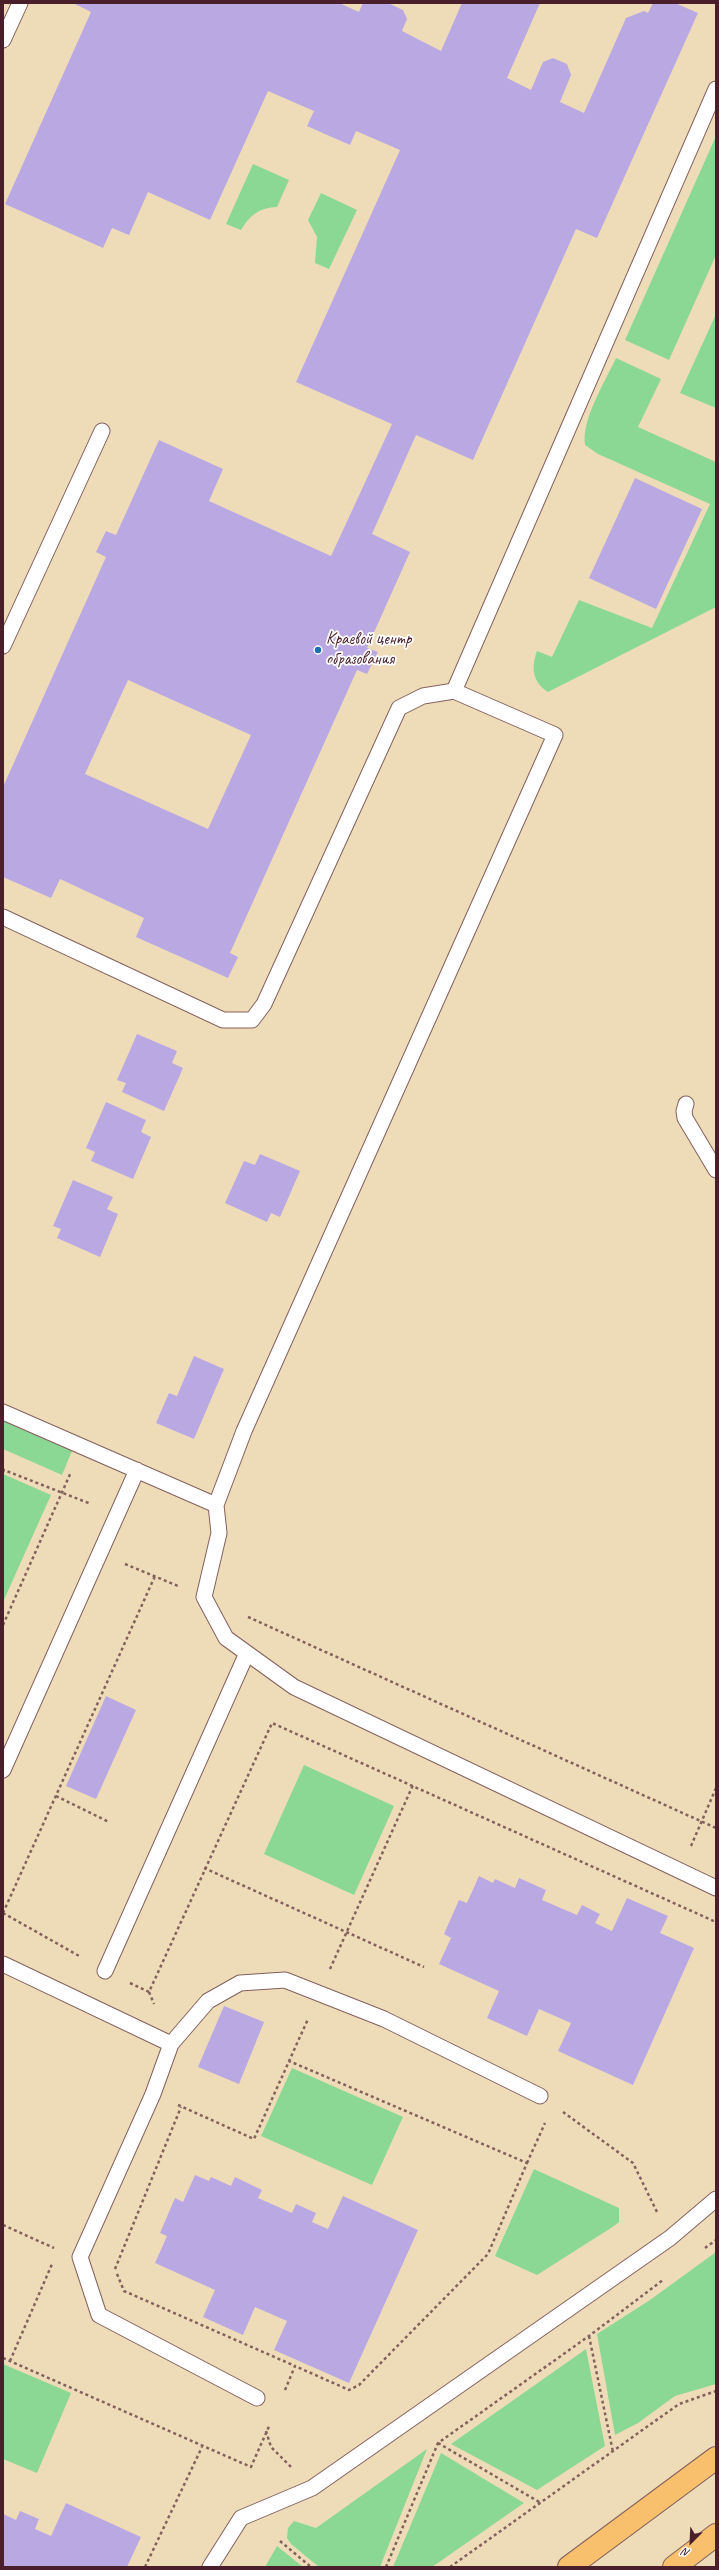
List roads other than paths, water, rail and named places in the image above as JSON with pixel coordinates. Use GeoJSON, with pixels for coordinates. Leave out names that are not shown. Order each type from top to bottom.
{"type":"FeatureCollection","features":[{"type":"Feature","properties":{"kind":"main road"},"geometry":{"type":"LineString","coordinates":[[569,2567],[716,2458]]}},
{"type":"Feature","properties":{"kind":"main road"},"geometry":{"type":"LineString","coordinates":[[674,2567],[716,2535]]}},
{"type":"Feature","properties":{"kind":"lane"},"geometry":{"type":"LineString","coordinates":[[3,40],[20,3]]}},
{"type":"Feature","properties":{"kind":"lane"},"geometry":{"type":"LineString","coordinates":[[454,690],[716,89]]}},
{"type":"Feature","properties":{"kind":"lane"},"geometry":{"type":"LineString","coordinates":[[3,646],[102,431]]}},
{"type":"Feature","properties":{"kind":"lane"},"geometry":{"type":"LineString","coordinates":[[3,917],[223,1020],[252,1020],[264,1004],[398,708],[423,696],[454,690],[555,735],[244,1431],[216,1505],[219,1533],[204,1597],[226,1638],[294,1687],[716,1888]]}},
{"type":"Feature","properties":{"kind":"lane"},"geometry":{"type":"LineString","coordinates":[[686,1104],[684,1111],[685,1118],[716,1170]]}},
{"type":"Feature","properties":{"kind":"lane"},"geometry":{"type":"LineString","coordinates":[[3,1412],[216,1505]]}},
{"type":"Feature","properties":{"kind":"lane"},"geometry":{"type":"LineString","coordinates":[[3,1770],[137,1470]]}},
{"type":"Feature","properties":{"kind":"lane"},"geometry":{"type":"LineString","coordinates":[[105,1971],[247,1653]]}},
{"type":"Feature","properties":{"kind":"lane"},"geometry":{"type":"LineString","coordinates":[[3,1964],[171,2044]]}},
{"type":"Feature","properties":{"kind":"lane"},"geometry":{"type":"LineString","coordinates":[[257,2398],[99,2315],[80,2257],[153,2094],[171,2044],[208,2001],[240,1982],[285,1980],[384,2019],[480,2068],[540,2096]]}},
{"type":"Feature","properties":{"kind":"lane"},"geometry":{"type":"LineString","coordinates":[[210,2567],[241,2518],[312,2488],[670,2238],[716,2199]]}},
{"type":"Feature","properties":{"kind":"place","name":"Краевой центр образования"},"geometry":{"type":"Point","coordinates":[318,650]}}]}
